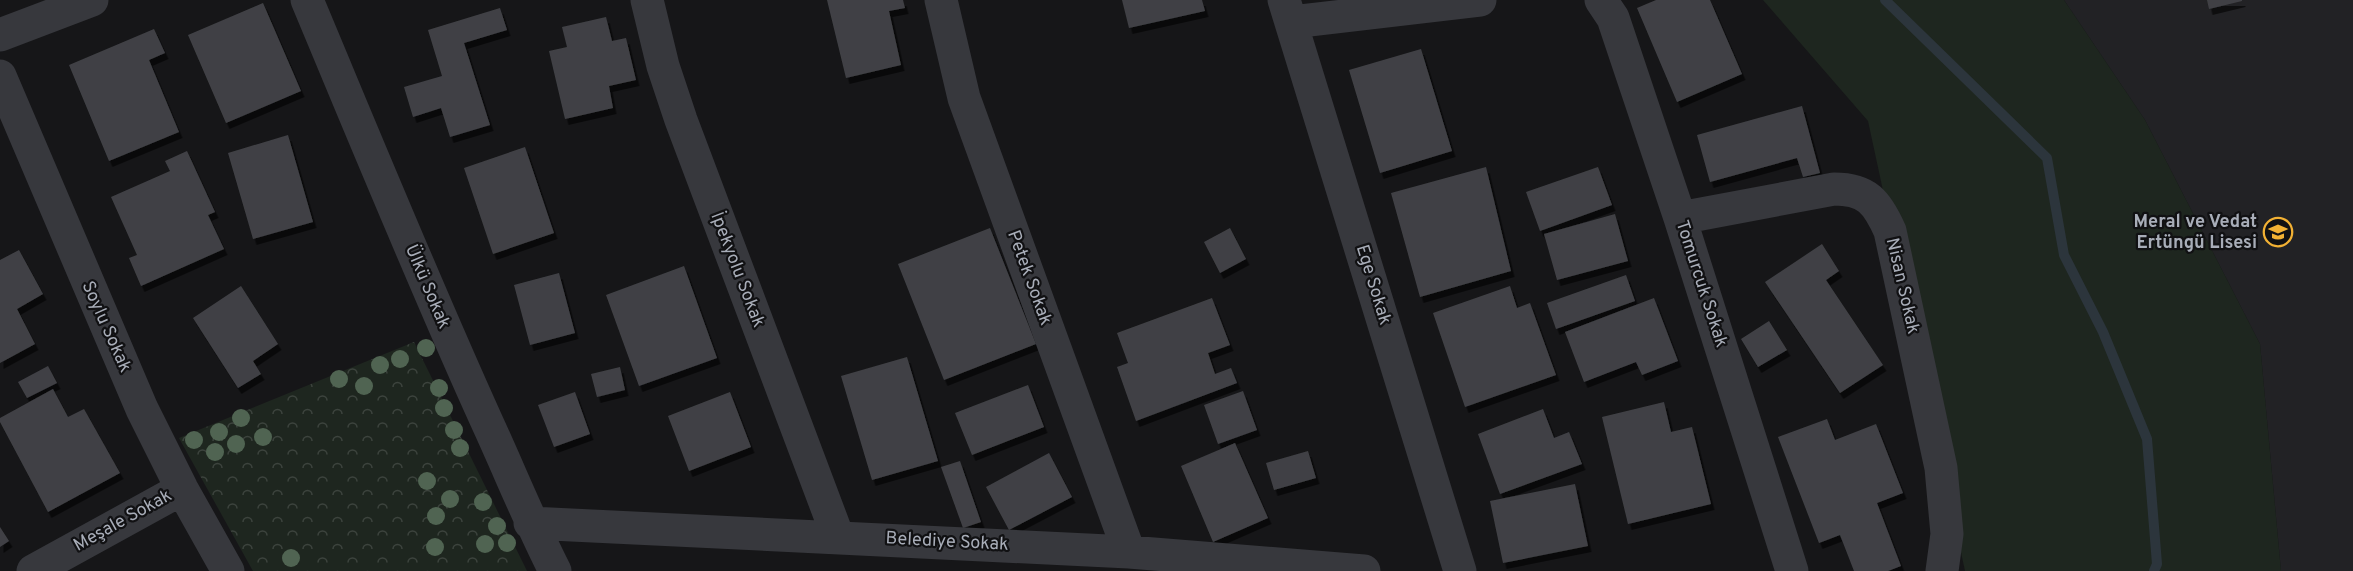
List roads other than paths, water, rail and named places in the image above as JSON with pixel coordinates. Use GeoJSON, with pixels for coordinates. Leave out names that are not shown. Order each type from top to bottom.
{"type":"FeatureCollection","features":[{"type":"Feature","properties":{"kind":"street"},"geometry":{"type":"LineString","coordinates":[[0,36],[92,0]]}},
{"type":"Feature","properties":{"kind":"street","name":"Ülkü Sokak"},"geometry":{"type":"LineString","coordinates":[[307,0],[433,302],[507,466],[530,523],[555,571]]}},
{"type":"Feature","properties":{"kind":"street","name":"İpekyolu Sokak"},"geometry":{"type":"LineString","coordinates":[[647,0],[663,66],[681,120],[837,537]]}},
{"type":"Feature","properties":{"kind":"street","name":"Petek Sokak"},"geometry":{"type":"LineString","coordinates":[[941,0],[964,98],[1129,552]]}},
{"type":"Feature","properties":{"kind":"street"},"geometry":{"type":"LineString","coordinates":[[1288,11],[1480,0]]}},
{"type":"Feature","properties":{"kind":"street","name":"Tomurcuk Sokak"},"geometry":{"type":"LineString","coordinates":[[1601,0],[1613,18],[1680,219],[1792,571]]}},
{"type":"Feature","properties":{"kind":"street","name":"Ege Sokak"},"geometry":{"type":"LineString","coordinates":[[1288,11],[1460,571]]}},
{"type":"Feature","properties":{"kind":"street","name":"Soylu Sokak"},"geometry":{"type":"LineString","coordinates":[[0,76],[142,409],[182,489],[228,571]]}},
{"type":"Feature","properties":{"kind":"street","name":"Nisan Sokak"},"geometry":{"type":"LineString","coordinates":[[1680,219],[1834,189],[1855,190],[1872,200],[1878,207],[1890,231],[1941,468],[1947,534],[1942,571]]}},
{"type":"Feature","properties":{"kind":"street","name":"Meşale Sokak"},"geometry":{"type":"LineString","coordinates":[[33,571],[182,489]]}},
{"type":"Feature","properties":{"kind":"street","name":"Belediye Sokak"},"geometry":{"type":"LineString","coordinates":[[530,523],[1129,552],[1364,571]]}},
{"type":"Feature","properties":{"kind":"waterway"},"geometry":{"type":"LineString","coordinates":[[1885,0],[2047,158],[2064,255],[2103,332],[2147,439],[2157,564],[2154,571]]}},
{"type":"Feature","properties":{"kind":"place","name":"Meral ve Vedat Ertüngü Lisesi"},"geometry":{"type":"Point","coordinates":[2278,232]}}]}
